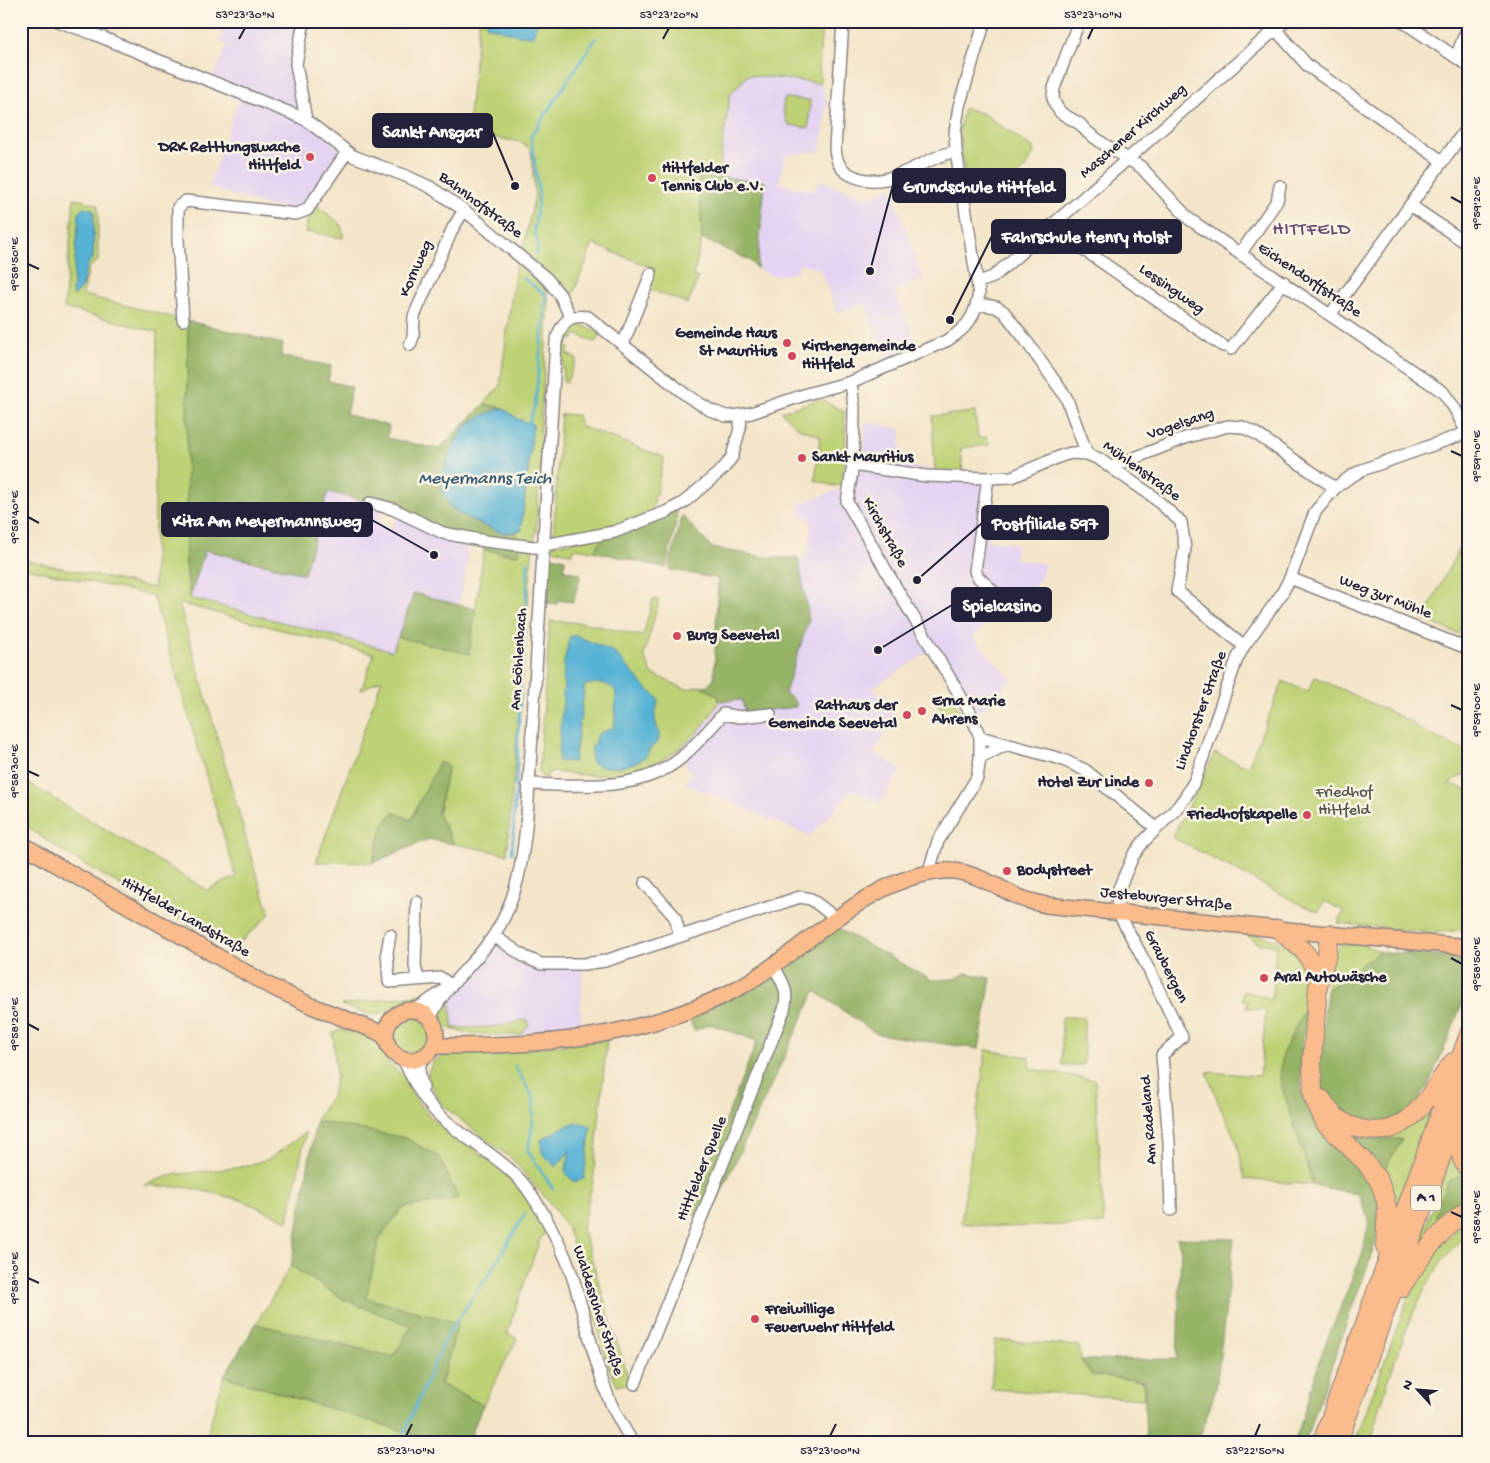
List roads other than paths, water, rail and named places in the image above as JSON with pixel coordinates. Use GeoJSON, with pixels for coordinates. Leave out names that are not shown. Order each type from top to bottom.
{"type":"FeatureCollection","features":[{"type":"Feature","properties":{"kind":"highway"},"geometry":{"type":"LineString","coordinates":[[1278,929],[1304,951],[1314,968],[1318,986]]}},
{"type":"Feature","properties":{"kind":"highway"},"geometry":{"type":"LineString","coordinates":[[1314,968],[1317,948],[1327,934]]}},
{"type":"Feature","properties":{"kind":"highway"},"geometry":{"type":"LineString","coordinates":[[1327,934],[1327,954],[1318,986],[1312,1096],[1325,1123],[1366,1163],[1383,1190],[1386,1198],[1387,1218],[1382,1273]]}},
{"type":"Feature","properties":{"kind":"highway"},"geometry":{"type":"LineString","coordinates":[[1312,1073],[1324,1102],[1336,1117],[1356,1128],[1380,1131],[1397,1126],[1413,1116],[1466,1042]]}},
{"type":"Feature","properties":{"kind":"highway","name":"A 1"},"geometry":{"type":"LineString","coordinates":[[1322,1442],[1466,1042]]}},
{"type":"Feature","properties":{"kind":"highway"},"geometry":{"type":"LineString","coordinates":[[1468,1083],[1459,1144],[1462,1162],[1469,1170]]}},
{"type":"Feature","properties":{"kind":"highway","name":"A 1"},"geometry":{"type":"LineString","coordinates":[[1338,1442],[1468,1083]]}},
{"type":"Feature","properties":{"kind":"highway"},"geometry":{"type":"LineString","coordinates":[[1385,1311],[1442,1231],[1469,1209]]}},
{"type":"Feature","properties":{"kind":"main road","name":"Hittfelder Landstraße"},"geometry":{"type":"LineString","coordinates":[[21,843],[51,862],[268,985],[386,1037]]}},
{"type":"Feature","properties":{"kind":"main road","name":"Jesteburger Straße"},"geometry":{"type":"LineString","coordinates":[[774,967],[837,919],[884,888],[898,881],[928,874],[954,872],[968,874],[1023,899],[1046,906],[1469,947]]}},
{"type":"Feature","properties":{"kind":"main road"},"geometry":{"type":"LineString","coordinates":[[433,1032],[426,1055],[415,1060],[403,1059],[391,1051],[386,1037],[386,1029],[390,1021],[401,1012],[415,1010],[421,1012],[433,1032],[492,1046],[548,1043],[579,1038],[660,1020],[701,1006],[774,967]]}},
{"type":"Feature","properties":{"kind":"main road","name":"Hittfelder Landstraße"},"geometry":{"type":"LineString","coordinates":[[336,1014],[378,1021],[390,1021]]}},
{"type":"Feature","properties":{"kind":"street","name":"Bahnhofstraße"},"geometry":{"type":"LineString","coordinates":[[57,21],[151,56],[294,114],[306,120],[347,152],[430,187],[464,210],[547,279],[560,295],[571,318]]}},
{"type":"Feature","properties":{"kind":"street"},"geometry":{"type":"LineString","coordinates":[[304,21],[296,64],[306,120]]}},
{"type":"Feature","properties":{"kind":"street"},"geometry":{"type":"LineString","coordinates":[[843,21],[835,148],[836,158],[842,168],[854,176],[864,179],[885,180],[956,151]]}},
{"type":"Feature","properties":{"kind":"street"},"geometry":{"type":"LineString","coordinates":[[571,318],[579,316],[588,318],[686,395],[706,408],[726,416],[741,415],[772,407],[810,393],[851,382],[948,340],[969,322],[978,304],[979,282],[956,151],[956,118],[985,21]]}},
{"type":"Feature","properties":{"kind":"street","name":"Eichendorffstraße"},"geometry":{"type":"LineString","coordinates":[[1079,21],[1054,88],[1053,98],[1061,113],[1080,124],[1105,146],[1141,167],[1189,219],[1443,392],[1468,432]]}},
{"type":"Feature","properties":{"kind":"street"},"geometry":{"type":"LineString","coordinates":[[1402,21],[1469,66]]}},
{"type":"Feature","properties":{"kind":"street"},"geometry":{"type":"LineString","coordinates":[[1276,24],[1308,66],[1442,162]]}},
{"type":"Feature","properties":{"kind":"street","name":"Maschener Kirchweg"},"geometry":{"type":"LineString","coordinates":[[979,282],[993,277],[1051,227],[1276,24]]}},
{"type":"Feature","properties":{"kind":"street"},"geometry":{"type":"LineString","coordinates":[[1456,57],[1469,24]]}},
{"type":"Feature","properties":{"kind":"street"},"geometry":{"type":"LineString","coordinates":[[1330,315],[1469,125]]}},
{"type":"Feature","properties":{"kind":"street"},"geometry":{"type":"LineString","coordinates":[[184,320],[178,240],[178,207],[186,201],[296,214],[307,210],[347,152]]}},
{"type":"Feature","properties":{"kind":"street"},"geometry":{"type":"LineString","coordinates":[[1240,254],[1277,200],[1280,186]]}},
{"type":"Feature","properties":{"kind":"street"},"geometry":{"type":"LineString","coordinates":[[1410,206],[1469,245]]}},
{"type":"Feature","properties":{"kind":"street","name":"Kornweg"},"geometry":{"type":"LineString","coordinates":[[410,344],[413,337],[414,316],[453,228],[464,210]]}},
{"type":"Feature","properties":{"kind":"street","name":"Lessingweg"},"geometry":{"type":"LineString","coordinates":[[1051,227],[1227,348],[1284,282]]}},
{"type":"Feature","properties":{"kind":"street"},"geometry":{"type":"LineString","coordinates":[[622,344],[651,274]]}},
{"type":"Feature","properties":{"kind":"street","name":"Mühlenstraße"},"geometry":{"type":"LineString","coordinates":[[978,304],[989,305],[1004,312],[1066,397],[1087,454],[1111,467],[1151,496],[1181,522],[1185,548],[1177,591],[1244,646]]}},
{"type":"Feature","properties":{"kind":"street","name":"Am Göhlenbach"},"geometry":{"type":"LineString","coordinates":[[433,1032],[440,998],[494,936],[509,906],[519,876],[525,835],[545,545],[556,342],[563,324],[571,318]]}},
{"type":"Feature","properties":{"kind":"street","name":"Kirchstraße"},"geometry":{"type":"LineString","coordinates":[[851,382],[854,408],[853,465],[847,502],[970,712],[980,737],[980,758],[977,778],[938,841],[928,874]]}},
{"type":"Feature","properties":{"kind":"street"},"geometry":{"type":"LineString","coordinates":[[370,503],[393,509],[443,533],[485,541],[534,547],[622,530],[683,503],[728,463],[732,457],[740,428],[741,415]]}},
{"type":"Feature","properties":{"kind":"street","name":"Vogelsang"},"geometry":{"type":"LineString","coordinates":[[1111,467],[1188,437],[1228,426],[1242,427],[1255,433],[1335,488]]}},
{"type":"Feature","properties":{"kind":"street","name":"Lindhorster Straße"},"geometry":{"type":"LineString","coordinates":[[1118,912],[1117,893],[1133,856],[1144,841],[1186,796],[1195,780],[1230,674],[1244,646],[1281,595],[1290,578],[1316,512],[1335,488],[1362,470],[1468,432]]}},
{"type":"Feature","properties":{"kind":"street"},"geometry":{"type":"LineString","coordinates":[[853,465],[926,476],[1012,477],[1042,463],[1068,454],[1087,454]]}},
{"type":"Feature","properties":{"kind":"street"},"geometry":{"type":"LineString","coordinates":[[988,478],[976,571],[978,577],[1011,608]]}},
{"type":"Feature","properties":{"kind":"street","name":"Weg zur Mühle"},"geometry":{"type":"LineString","coordinates":[[1290,578],[1469,649]]}},
{"type":"Feature","properties":{"kind":"street"},"geometry":{"type":"LineString","coordinates":[[528,784],[604,785],[645,777],[661,771],[680,758],[723,714],[740,717],[770,714]]}},
{"type":"Feature","properties":{"kind":"street"},"geometry":{"type":"LineString","coordinates":[[980,737],[1061,759],[1086,770],[1156,828]]}},
{"type":"Feature","properties":{"kind":"street"},"geometry":{"type":"LineString","coordinates":[[980,758],[1007,744]]}},
{"type":"Feature","properties":{"kind":"street"},"geometry":{"type":"LineString","coordinates":[[645,883],[675,917],[680,936]]}},
{"type":"Feature","properties":{"kind":"street"},"geometry":{"type":"LineString","coordinates":[[494,936],[525,957],[540,964],[554,965],[605,961],[800,897],[811,899],[837,919]]}},
{"type":"Feature","properties":{"kind":"street"},"geometry":{"type":"LineString","coordinates":[[417,902],[415,966],[418,980]]}},
{"type":"Feature","properties":{"kind":"street","name":"Graubergen"},"geometry":{"type":"LineString","coordinates":[[1118,912],[1182,1037]]}},
{"type":"Feature","properties":{"kind":"street"},"geometry":{"type":"LineString","coordinates":[[390,935],[387,952],[389,982],[441,978],[450,985]]}},
{"type":"Feature","properties":{"kind":"street","name":"Hittfelder Quelle"},"geometry":{"type":"LineString","coordinates":[[635,1384],[784,1010],[787,993],[774,967]]}},
{"type":"Feature","properties":{"kind":"street","name":"Am Göhlenbach"},"geometry":{"type":"LineString","coordinates":[[415,1010],[450,985]]}},
{"type":"Feature","properties":{"kind":"street","name":"Am Radeland"},"geometry":{"type":"LineString","coordinates":[[1171,1210],[1169,1142],[1162,1055],[1182,1037]]}},
{"type":"Feature","properties":{"kind":"street","name":"Waldesruher Straße"},"geometry":{"type":"LineString","coordinates":[[422,1058],[419,1065],[419,1077],[425,1092],[438,1114]]}},
{"type":"Feature","properties":{"kind":"street","name":"Waldesruher Straße"},"geometry":{"type":"LineString","coordinates":[[403,1059],[420,1094],[438,1114],[513,1174],[530,1193],[543,1214],[567,1262],[601,1377],[610,1400],[632,1442]]}},
{"type":"Feature","properties":{"kind":"water"},"geometry":{"type":"Polygon","coordinates":[[[486,21],[538,21],[533,36],[518,35],[487,26],[486,21]]]}},
{"type":"Feature","properties":{"kind":"water"},"geometry":{"type":"Polygon","coordinates":[[[83,207],[94,211],[93,258],[87,267],[81,288],[74,296],[72,293],[79,214],[83,207]]]}},
{"type":"Feature","properties":{"kind":"water","name":"Meyermanns Teich"},"geometry":{"type":"Polygon","coordinates":[[[503,408],[518,419],[533,425],[521,531],[505,533],[494,530],[454,510],[441,491],[443,485],[441,478],[454,445],[461,433],[473,421],[503,408]]]}},
{"type":"Feature","properties":{"kind":"water"},"geometry":{"type":"Polygon","coordinates":[[[570,636],[577,636],[614,652],[658,699],[655,720],[659,740],[645,757],[640,760],[618,767],[602,766],[591,761],[591,750],[598,734],[613,728],[615,722],[616,692],[606,684],[598,683],[585,685],[574,762],[558,761],[564,662],[570,636]]]}},
{"type":"Feature","properties":{"kind":"water"},"geometry":{"type":"Polygon","coordinates":[[[581,1123],[591,1126],[584,1179],[574,1182],[565,1173],[570,1151],[556,1167],[542,1153],[541,1140],[567,1125],[581,1123]]]}},
{"type":"Feature","properties":{"kind":"waterway"},"geometry":{"type":"LineString","coordinates":[[536,255],[538,244],[534,230],[539,195],[531,136],[596,38]]}},
{"type":"Feature","properties":{"kind":"waterway"},"geometry":{"type":"LineString","coordinates":[[523,278],[546,295],[535,404],[528,425]]}},
{"type":"Feature","properties":{"kind":"waterway"},"geometry":{"type":"LineString","coordinates":[[523,666],[528,562]]}},
{"type":"Feature","properties":{"kind":"waterway"},"geometry":{"type":"LineString","coordinates":[[512,853],[521,686]]}},
{"type":"Feature","properties":{"kind":"waterway"},"geometry":{"type":"LineString","coordinates":[[515,1066],[534,1099],[533,1122],[528,1151],[553,1189]]}},
{"type":"Feature","properties":{"kind":"waterway"},"geometry":{"type":"LineString","coordinates":[[400,1442],[447,1335],[491,1271],[525,1214]]}},
{"type":"Feature","properties":{"kind":"place","name":"DRK Retttungswache Hittfeld"},"geometry":{"type":"Point","coordinates":[310,157]}},
{"type":"Feature","properties":{"kind":"place","name":"Hittfelder Tennis Club e.V."},"geometry":{"type":"Point","coordinates":[652,178]}},
{"type":"Feature","properties":{"kind":"place","name":"Sankt Ansgar"},"geometry":{"type":"Point","coordinates":[515,186]}},
{"type":"Feature","properties":{"kind":"place","name":"Grundschule Hittfeld"},"geometry":{"type":"Point","coordinates":[870,271]}},
{"type":"Feature","properties":{"kind":"place","name":"Fahrschule Henry Holst"},"geometry":{"type":"Point","coordinates":[950,320]}},
{"type":"Feature","properties":{"kind":"place","name":"Gemeinde Haus St Mauritius"},"geometry":{"type":"Point","coordinates":[787,343]}},
{"type":"Feature","properties":{"kind":"place","name":"Kirchengemeinde Hittfeld"},"geometry":{"type":"Point","coordinates":[792,356]}},
{"type":"Feature","properties":{"kind":"place","name":"Sankt Mauritius"},"geometry":{"type":"Point","coordinates":[802,458]}},
{"type":"Feature","properties":{"kind":"place","name":"Kita Am Meyermannsweg"},"geometry":{"type":"Point","coordinates":[434,555]}},
{"type":"Feature","properties":{"kind":"place","name":"Postfiliale 597"},"geometry":{"type":"Point","coordinates":[917,580]}},
{"type":"Feature","properties":{"kind":"place","name":"Burg Seevetal"},"geometry":{"type":"Point","coordinates":[677,636]}},
{"type":"Feature","properties":{"kind":"place","name":"Spielcasino"},"geometry":{"type":"Point","coordinates":[878,650]}},
{"type":"Feature","properties":{"kind":"place","name":"Erna Marie Ahrens"},"geometry":{"type":"Point","coordinates":[922,711]}},
{"type":"Feature","properties":{"kind":"place","name":"Rathaus der Gemeinde Seevetal"},"geometry":{"type":"Point","coordinates":[907,715]}},
{"type":"Feature","properties":{"kind":"place","name":"Hotel Zur Linde"},"geometry":{"type":"Point","coordinates":[1149,783]}},
{"type":"Feature","properties":{"kind":"place","name":"Friedhofskapelle"},"geometry":{"type":"Point","coordinates":[1307,815]}},
{"type":"Feature","properties":{"kind":"place","name":"Bodystreet"},"geometry":{"type":"Point","coordinates":[1007,871]}},
{"type":"Feature","properties":{"kind":"place","name":"Aral Autowäsche"},"geometry":{"type":"Point","coordinates":[1264,978]}},
{"type":"Feature","properties":{"kind":"place","name":"Freiwillige Feuerwehr Hittfeld"},"geometry":{"type":"Point","coordinates":[755,1319]}},
{"type":"Feature","properties":{"kind":"district","name":"HITTFELD"},"geometry":{"type":"Point","coordinates":[1312,230]}},
{"type":"Feature","properties":{"kind":"park label","name":"Friedhof Hittfeld"},"geometry":{"type":"Point","coordinates":[1344,802]}}]}
